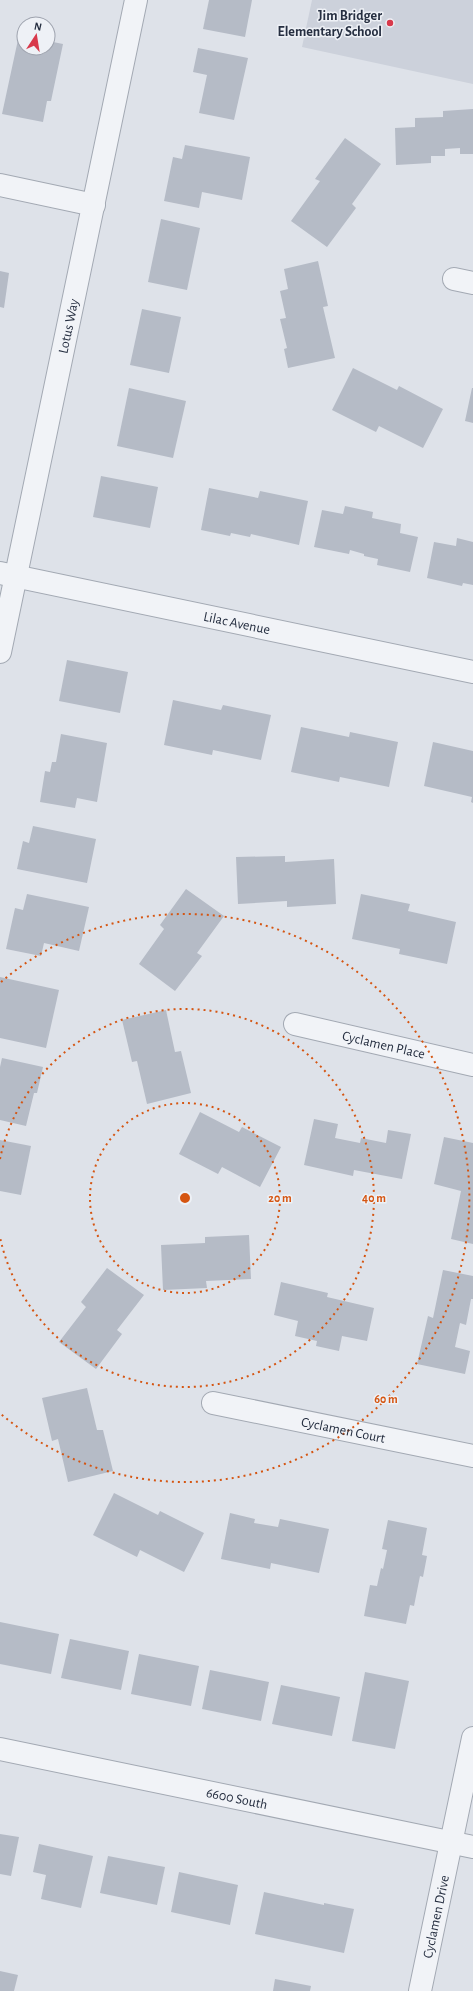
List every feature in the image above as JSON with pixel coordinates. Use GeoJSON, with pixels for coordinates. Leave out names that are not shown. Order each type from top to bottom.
{"type":"FeatureCollection","features":[{"type":"Feature","properties":{"kind":"street","name":"Lotus Way"},"geometry":{"type":"LineString","coordinates":[[0,652],[8,574],[94,205],[136,0]]}},
{"type":"Feature","properties":{"kind":"street"},"geometry":{"type":"LineString","coordinates":[[0,185],[94,205]]}},
{"type":"Feature","properties":{"kind":"street","name":"Lilac Avenue"},"geometry":{"type":"LineString","coordinates":[[8,574],[473,672]]}},
{"type":"Feature","properties":{"kind":"street","name":"Cyclamen Place"},"geometry":{"type":"LineString","coordinates":[[295,1024],[473,1065]]}},
{"type":"Feature","properties":{"kind":"street","name":"Cyclamen Court"},"geometry":{"type":"LineString","coordinates":[[213,1403],[473,1456]]}},
{"type":"Feature","properties":{"kind":"street","name":"Cyclamen Drive"},"geometry":{"type":"LineString","coordinates":[[420,1991],[473,1738]]}},
{"type":"Feature","properties":{"kind":"street","name":"6600 South"},"geometry":{"type":"LineString","coordinates":[[0,1749],[473,1847]]}},
{"type":"Feature","properties":{"kind":"shaded area","name":"Jim Bridger Elementary School"},"geometry":{"type":"Polygon","coordinates":[[[312,0],[473,0],[473,84],[302,47],[312,0]]]}},
{"type":"Feature","properties":{"kind":"building"},"geometry":{"type":"Polygon","coordinates":[[[209,0],[252,0],[245,37],[203,29],[209,0]]]}},
{"type":"Feature","properties":{"kind":"building"},"geometry":{"type":"Polygon","coordinates":[[[56,43],[63,44],[51,101],[47,101],[43,122],[2,114],[16,49],[16,56],[56,56],[56,43]]]}},
{"type":"Feature","properties":{"kind":"building"},"geometry":{"type":"Polygon","coordinates":[[[198,48],[248,58],[234,120],[199,113],[207,75],[193,72],[198,48]]]}},
{"type":"Feature","properties":{"kind":"building"},"geometry":{"type":"Polygon","coordinates":[[[473,109],[473,154],[460,154],[460,148],[445,149],[445,156],[431,156],[431,163],[396,165],[395,128],[415,127],[415,118],[443,117],[443,111],[473,109]]]}},
{"type":"Feature","properties":{"kind":"building"},"geometry":{"type":"Polygon","coordinates":[[[345,138],[381,164],[352,204],[356,208],[327,247],[291,221],[320,181],[315,179],[345,138]]]}},
{"type":"Feature","properties":{"kind":"building"},"geometry":{"type":"Polygon","coordinates":[[[185,145],[250,157],[242,200],[202,192],[199,208],[164,201],[173,157],[182,159],[185,145]]]}},
{"type":"Feature","properties":{"kind":"building"},"geometry":{"type":"Polygon","coordinates":[[[161,219],[200,228],[187,290],[148,282],[161,219]]]}},
{"type":"Feature","properties":{"kind":"building"},"geometry":{"type":"Polygon","coordinates":[[[318,261],[328,306],[323,307],[335,358],[288,368],[284,349],[287,348],[280,319],[286,318],[280,291],[288,289],[284,269],[318,261]]]}},
{"type":"Feature","properties":{"kind":"building"},"geometry":{"type":"Polygon","coordinates":[[[0,271],[9,273],[4,308],[0,307],[0,271]]]}},
{"type":"Feature","properties":{"kind":"building"},"geometry":{"type":"Polygon","coordinates":[[[142,309],[181,317],[169,373],[130,365],[142,309]]]}},
{"type":"Feature","properties":{"kind":"building"},"geometry":{"type":"Polygon","coordinates":[[[353,368],[397,390],[399,386],[443,409],[423,448],[379,426],[376,432],[332,410],[353,368]]]}},
{"type":"Feature","properties":{"kind":"building"},"geometry":{"type":"Polygon","coordinates":[[[129,388],[186,401],[173,458],[117,446],[129,388]]]}},
{"type":"Feature","properties":{"kind":"building"},"geometry":{"type":"Polygon","coordinates":[[[473,388],[473,423],[465,421],[473,388]]]}},
{"type":"Feature","properties":{"kind":"building"},"geometry":{"type":"Polygon","coordinates":[[[101,476],[158,487],[150,528],[93,517],[101,476]]]}},
{"type":"Feature","properties":{"kind":"building"},"geometry":{"type":"Polygon","coordinates":[[[209,488],[258,498],[260,491],[308,501],[299,545],[251,534],[250,537],[231,533],[230,536],[201,530],[209,488]]]}},
{"type":"Feature","properties":{"kind":"building"},"geometry":{"type":"Polygon","coordinates":[[[345,506],[373,512],[372,518],[401,524],[400,533],[418,537],[410,572],[377,565],[378,559],[364,556],[364,554],[350,550],[349,554],[314,547],[322,510],[343,514],[345,506]]]}},
{"type":"Feature","properties":{"kind":"building"},"geometry":{"type":"Polygon","coordinates":[[[457,538],[473,542],[473,585],[463,583],[462,586],[427,578],[434,542],[456,546],[457,538]]]}},
{"type":"Feature","properties":{"kind":"building"},"geometry":{"type":"Polygon","coordinates":[[[67,660],[128,672],[120,713],[59,701],[67,660]]]}},
{"type":"Feature","properties":{"kind":"building"},"geometry":{"type":"Polygon","coordinates":[[[173,700],[221,710],[223,705],[271,715],[261,760],[213,750],[212,755],[164,745],[173,700]]]}},
{"type":"Feature","properties":{"kind":"building"},"geometry":{"type":"Polygon","coordinates":[[[301,727],[349,737],[350,732],[398,742],[389,787],[340,777],[339,782],[291,772],[301,727]]]}},
{"type":"Feature","properties":{"kind":"building"},"geometry":{"type":"Polygon","coordinates":[[[61,734],[107,743],[97,802],[77,798],[75,808],[40,802],[45,771],[50,772],[52,762],[56,762],[61,734]]]}},
{"type":"Feature","properties":{"kind":"building"},"geometry":{"type":"Polygon","coordinates":[[[433,742],[473,751],[473,803],[471,802],[472,797],[424,786],[433,742]]]}},
{"type":"Feature","properties":{"kind":"building"},"geometry":{"type":"Polygon","coordinates":[[[33,826],[96,839],[87,883],[17,869],[23,841],[29,843],[33,826]]]}},
{"type":"Feature","properties":{"kind":"building"},"geometry":{"type":"Polygon","coordinates":[[[285,856],[285,862],[334,859],[336,904],[287,907],[287,901],[238,904],[236,857],[285,856]]]}},
{"type":"Feature","properties":{"kind":"building"},"geometry":{"type":"Polygon","coordinates":[[[186,889],[224,916],[197,953],[202,956],[175,991],[139,964],[164,929],[160,925],[186,889]]]}},
{"type":"Feature","properties":{"kind":"building"},"geometry":{"type":"Polygon","coordinates":[[[27,894],[89,907],[79,951],[44,943],[41,956],[6,949],[15,908],[23,910],[27,894]]]}},
{"type":"Feature","properties":{"kind":"building"},"geometry":{"type":"Polygon","coordinates":[[[361,894],[410,904],[408,911],[456,922],[447,964],[399,954],[400,949],[352,939],[361,894]]]}},
{"type":"Feature","properties":{"kind":"building"},"geometry":{"type":"Polygon","coordinates":[[[0,977],[59,990],[46,1048],[0,1038],[0,977]]]}},
{"type":"Feature","properties":{"kind":"building"},"geometry":{"type":"Polygon","coordinates":[[[166,1010],[175,1052],[181,1051],[191,1093],[147,1104],[137,1061],[132,1062],[122,1020],[166,1010]]]}},
{"type":"Feature","properties":{"kind":"building"},"geometry":{"type":"Polygon","coordinates":[[[2,1058],[43,1067],[37,1093],[34,1093],[26,1126],[0,1120],[0,1067],[2,1058]]]}},
{"type":"Feature","properties":{"kind":"building"},"geometry":{"type":"Polygon","coordinates":[[[200,1112],[239,1132],[242,1127],[281,1147],[260,1187],[222,1167],[218,1174],[179,1154],[200,1112]]]}},
{"type":"Feature","properties":{"kind":"building"},"geometry":{"type":"Polygon","coordinates":[[[314,1119],[338,1124],[335,1138],[360,1143],[361,1138],[386,1143],[388,1130],[411,1134],[402,1179],[354,1170],[353,1176],[304,1165],[314,1119]]]}},
{"type":"Feature","properties":{"kind":"building"},"geometry":{"type":"Polygon","coordinates":[[[444,1137],[473,1143],[473,1244],[451,1239],[461,1191],[434,1184],[444,1137]]]}},
{"type":"Feature","properties":{"kind":"building"},"geometry":{"type":"Polygon","coordinates":[[[0,1140],[31,1146],[21,1195],[0,1191],[0,1140]]]}},
{"type":"Feature","properties":{"kind":"building"},"geometry":{"type":"Polygon","coordinates":[[[249,1235],[251,1279],[206,1281],[207,1288],[163,1290],[161,1245],[205,1243],[205,1237],[249,1235]]]}},
{"type":"Feature","properties":{"kind":"building"},"geometry":{"type":"Polygon","coordinates":[[[107,1268],[144,1295],[117,1330],[122,1334],[96,1369],[59,1342],[86,1307],[81,1302],[107,1268]]]}},
{"type":"Feature","properties":{"kind":"building"},"geometry":{"type":"Polygon","coordinates":[[[443,1270],[473,1276],[473,1299],[471,1299],[466,1325],[460,1323],[455,1347],[470,1351],[465,1374],[417,1364],[428,1316],[433,1318],[443,1270]]]}},
{"type":"Feature","properties":{"kind":"building"},"geometry":{"type":"Polygon","coordinates":[[[281,1282],[328,1293],[327,1297],[374,1308],[367,1341],[342,1336],[339,1351],[316,1346],[317,1341],[295,1336],[298,1321],[274,1315],[281,1282]]]}},
{"type":"Feature","properties":{"kind":"building"},"geometry":{"type":"Polygon","coordinates":[[[87,1388],[97,1430],[103,1430],[113,1471],[68,1482],[58,1439],[52,1441],[42,1398],[87,1388]]]}},
{"type":"Feature","properties":{"kind":"building"},"geometry":{"type":"Polygon","coordinates":[[[114,1493],[158,1515],[160,1511],[204,1533],[184,1572],[140,1550],[137,1557],[93,1535],[114,1493]]]}},
{"type":"Feature","properties":{"kind":"building"},"geometry":{"type":"Polygon","coordinates":[[[230,1513],[255,1519],[254,1523],[278,1527],[280,1519],[329,1529],[319,1573],[271,1563],[270,1569],[221,1559],[230,1513]]]}},
{"type":"Feature","properties":{"kind":"building"},"geometry":{"type":"Polygon","coordinates":[[[388,1520],[427,1528],[422,1555],[427,1556],[423,1577],[420,1576],[414,1606],[410,1605],[406,1624],[364,1616],[370,1585],[377,1586],[381,1568],[383,1569],[387,1550],[382,1549],[388,1520]]]}},
{"type":"Feature","properties":{"kind":"building"},"geometry":{"type":"Polygon","coordinates":[[[0,1622],[59,1634],[51,1674],[0,1664],[0,1622]]]}},
{"type":"Feature","properties":{"kind":"building"},"geometry":{"type":"Polygon","coordinates":[[[70,1639],[129,1651],[121,1690],[61,1678],[70,1639]]]}},
{"type":"Feature","properties":{"kind":"building"},"geometry":{"type":"Polygon","coordinates":[[[139,1654],[199,1666],[191,1706],[131,1694],[139,1654]]]}},
{"type":"Feature","properties":{"kind":"building"},"geometry":{"type":"Polygon","coordinates":[[[210,1670],[269,1682],[261,1721],[202,1709],[210,1670]]]}},
{"type":"Feature","properties":{"kind":"building"},"geometry":{"type":"Polygon","coordinates":[[[365,1672],[409,1681],[395,1749],[352,1741],[365,1672]]]}},
{"type":"Feature","properties":{"kind":"building"},"geometry":{"type":"Polygon","coordinates":[[[281,1685],[340,1697],[332,1736],[272,1724],[281,1685]]]}},
{"type":"Feature","properties":{"kind":"building"},"geometry":{"type":"Polygon","coordinates":[[[0,1834],[19,1837],[11,1876],[0,1874],[0,1834]]]}},
{"type":"Feature","properties":{"kind":"building"},"geometry":{"type":"Polygon","coordinates":[[[39,1844],[93,1856],[81,1908],[41,1899],[46,1875],[33,1872],[39,1844]]]}},
{"type":"Feature","properties":{"kind":"building"},"geometry":{"type":"Polygon","coordinates":[[[108,1856],[165,1867],[157,1905],[100,1893],[108,1856]]]}},
{"type":"Feature","properties":{"kind":"building"},"geometry":{"type":"Polygon","coordinates":[[[179,1872],[238,1885],[230,1925],[171,1912],[179,1872]]]}},
{"type":"Feature","properties":{"kind":"building"},"geometry":{"type":"Polygon","coordinates":[[[264,1892],[324,1905],[324,1903],[354,1909],[344,1953],[255,1934],[264,1892]]]}},
{"type":"Feature","properties":{"kind":"building"},"geometry":{"type":"Polygon","coordinates":[[[0,1971],[18,1975],[14,1991],[0,1991],[0,1971]]]}},
{"type":"Feature","properties":{"kind":"building"},"geometry":{"type":"Polygon","coordinates":[[[275,1979],[311,1986],[310,1991],[273,1991],[275,1979]]]}},
{"type":"Feature","properties":{"kind":"place","name":"Jim Bridger Elementary School"},"geometry":{"type":"Point","coordinates":[390,23]}}]}
